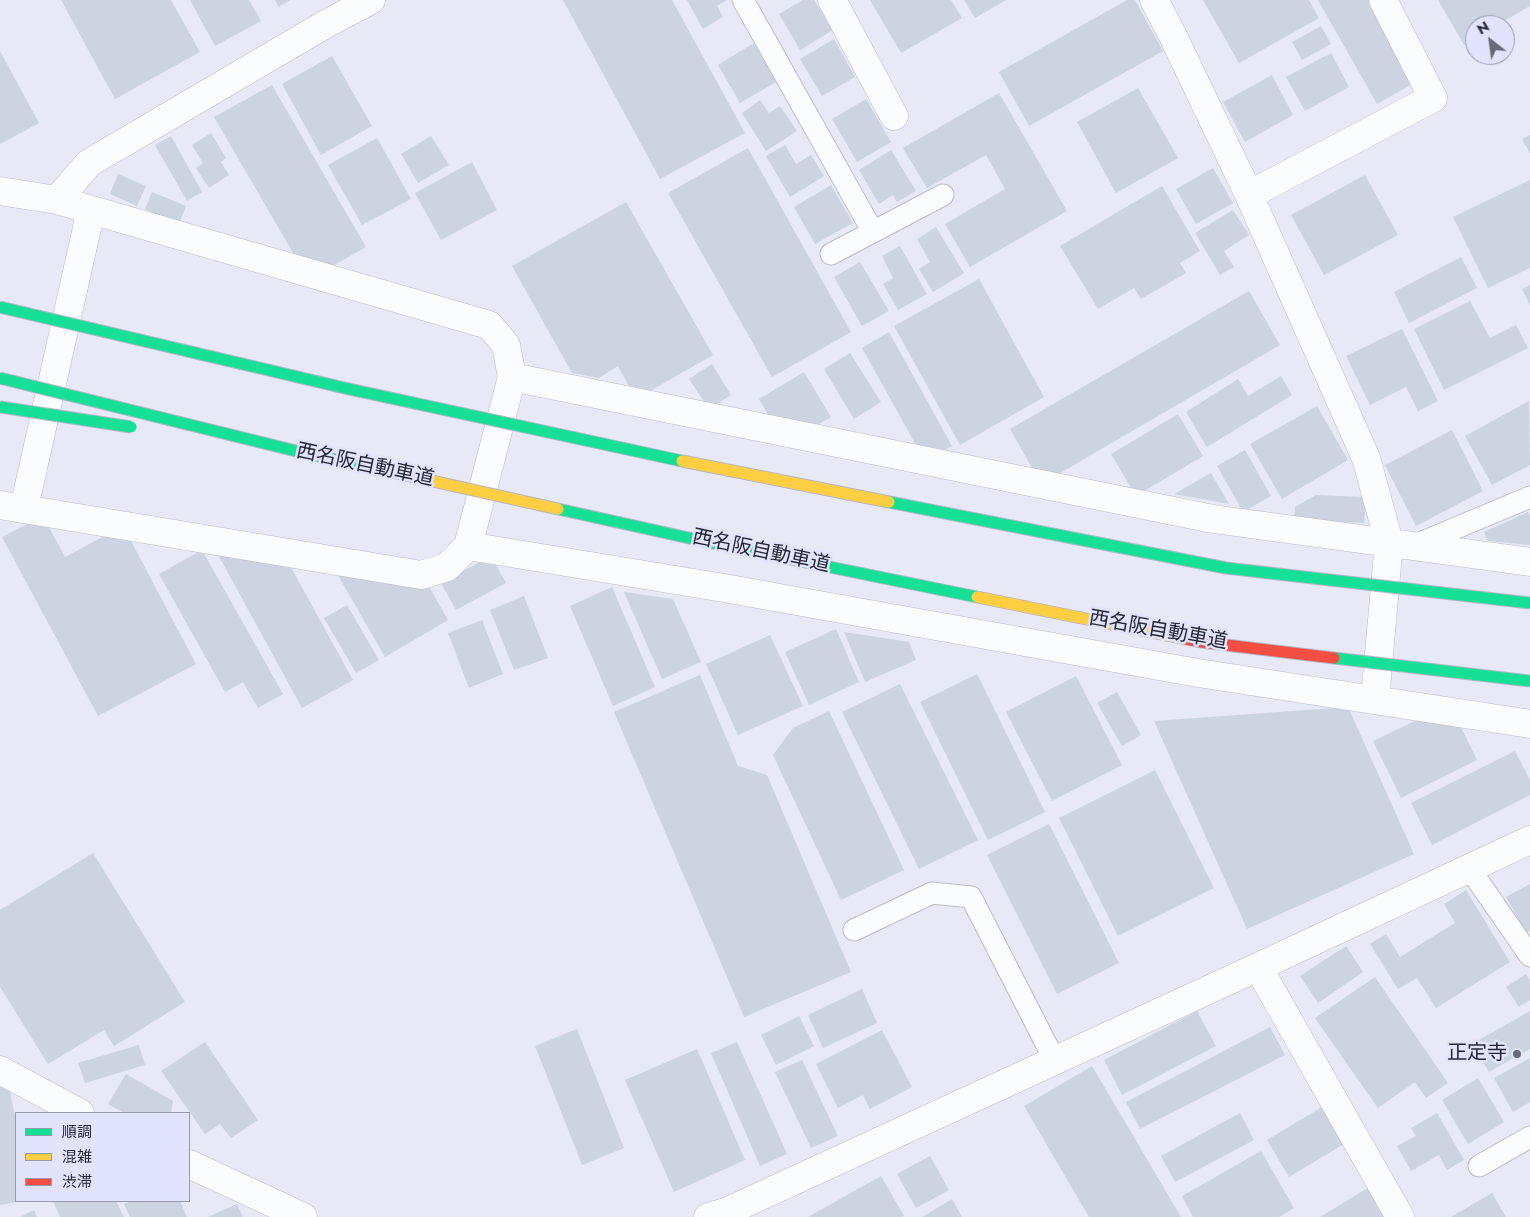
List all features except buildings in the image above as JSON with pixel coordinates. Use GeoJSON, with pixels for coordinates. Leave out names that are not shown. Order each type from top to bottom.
{"type":"FeatureCollection","features":[{"type":"Feature","properties":{"kind":"highway"},"geometry":{"type":"LineString","coordinates":[[56,304],[75,310]]}},
{"type":"Feature","properties":{"kind":"highway"},"geometry":{"type":"LineString","coordinates":[[0,307],[349,389],[685,462],[1226,568],[1530,603]]}},
{"type":"Feature","properties":{"kind":"highway"},"geometry":{"type":"LineString","coordinates":[[132,326],[349,389]]}},
{"type":"Feature","properties":{"kind":"highway","name":"西名阪自動車道"},"geometry":{"type":"LineString","coordinates":[[0,378],[296,451],[707,542],[1201,642],[1530,681]]}},
{"type":"Feature","properties":{"kind":"highway"},"geometry":{"type":"LineString","coordinates":[[0,407],[138,428]]}},
{"type":"Feature","properties":{"kind":"highway"},"geometry":{"type":"LineString","coordinates":[[178,434],[296,451]]}},
{"type":"Feature","properties":{"kind":"street"},"geometry":{"type":"LineString","coordinates":[[57,200],[89,163],[324,25],[372,0]]}},
{"type":"Feature","properties":{"kind":"street"},"geometry":{"type":"LineString","coordinates":[[832,0],[894,116]]}},
{"type":"Feature","properties":{"kind":"street"},"geometry":{"type":"LineString","coordinates":[[1154,0],[1249,195],[1366,458],[1401,544],[1375,699]]}},
{"type":"Feature","properties":{"kind":"street"},"geometry":{"type":"LineString","coordinates":[[1249,195],[1434,98],[1383,0]]}},
{"type":"Feature","properties":{"kind":"street"},"geometry":{"type":"LineString","coordinates":[[0,191],[57,200],[489,325],[506,345],[512,377],[468,546],[447,567],[422,575],[12,506],[91,210]]}},
{"type":"Feature","properties":{"kind":"street"},"geometry":{"type":"LineString","coordinates":[[512,377],[1213,519],[1530,562]]}},
{"type":"Feature","properties":{"kind":"street"},"geometry":{"type":"LineString","coordinates":[[468,546],[734,590],[1198,673],[1530,724]]}},
{"type":"Feature","properties":{"kind":"street"},"geometry":{"type":"LineString","coordinates":[[708,1217],[726,1212],[1530,840]]}},
{"type":"Feature","properties":{"kind":"street"},"geometry":{"type":"LineString","coordinates":[[1258,967],[1400,1217]]}},
{"type":"Feature","properties":{"kind":"street"},"geometry":{"type":"LineString","coordinates":[[0,1070],[78,1112]]}},
{"type":"Feature","properties":{"kind":"street"},"geometry":{"type":"LineString","coordinates":[[190,1164],[303,1217]]}},
{"type":"Feature","properties":{"kind":"lane"},"geometry":{"type":"LineString","coordinates":[[743,0],[873,232]]}},
{"type":"Feature","properties":{"kind":"lane"},"geometry":{"type":"LineString","coordinates":[[831,254],[943,195]]}},
{"type":"Feature","properties":{"kind":"lane"},"geometry":{"type":"LineString","coordinates":[[1401,544],[1530,496]]}},
{"type":"Feature","properties":{"kind":"lane"},"geometry":{"type":"LineString","coordinates":[[1470,868],[1530,956]]}},
{"type":"Feature","properties":{"kind":"lane"},"geometry":{"type":"LineString","coordinates":[[854,930],[932,893],[970,897],[1055,1061]]}},
{"type":"Feature","properties":{"kind":"lane"},"geometry":{"type":"LineString","coordinates":[[1479,1166],[1530,1137]]}},
{"type":"Feature","properties":{"kind":"traffic: fast"},"geometry":{"type":"LineString","coordinates":[[0,307],[349,389],[682,461]]}},
{"type":"Feature","properties":{"kind":"traffic: fast"},"geometry":{"type":"LineString","coordinates":[[0,378],[296,451],[365,466]]}},
{"type":"Feature","properties":{"kind":"traffic: fast"},"geometry":{"type":"LineString","coordinates":[[0,407],[131,427]]}},
{"type":"Feature","properties":{"kind":"traffic: fast"},"geometry":{"type":"LineString","coordinates":[[889,502],[1226,568],[1530,603]]}},
{"type":"Feature","properties":{"kind":"traffic: fast"},"geometry":{"type":"LineString","coordinates":[[558,509],[707,542],[977,597]]}},
{"type":"Feature","properties":{"kind":"traffic: fast"},"geometry":{"type":"LineString","coordinates":[[1334,658],[1530,681]]}},
{"type":"Feature","properties":{"kind":"traffic: slow"},"geometry":{"type":"LineString","coordinates":[[682,461],[889,502]]}},
{"type":"Feature","properties":{"kind":"traffic: slow"},"geometry":{"type":"LineString","coordinates":[[365,466],[558,509]]}},
{"type":"Feature","properties":{"kind":"traffic: slow"},"geometry":{"type":"LineString","coordinates":[[977,597],[1181,638]]}},
{"type":"Feature","properties":{"kind":"traffic: jam"},"geometry":{"type":"LineString","coordinates":[[1181,638],[1334,658]]}},
{"type":"Feature","properties":{"kind":"place","name":"正定寺"},"geometry":{"type":"Point","coordinates":[1517,1054]}}]}
